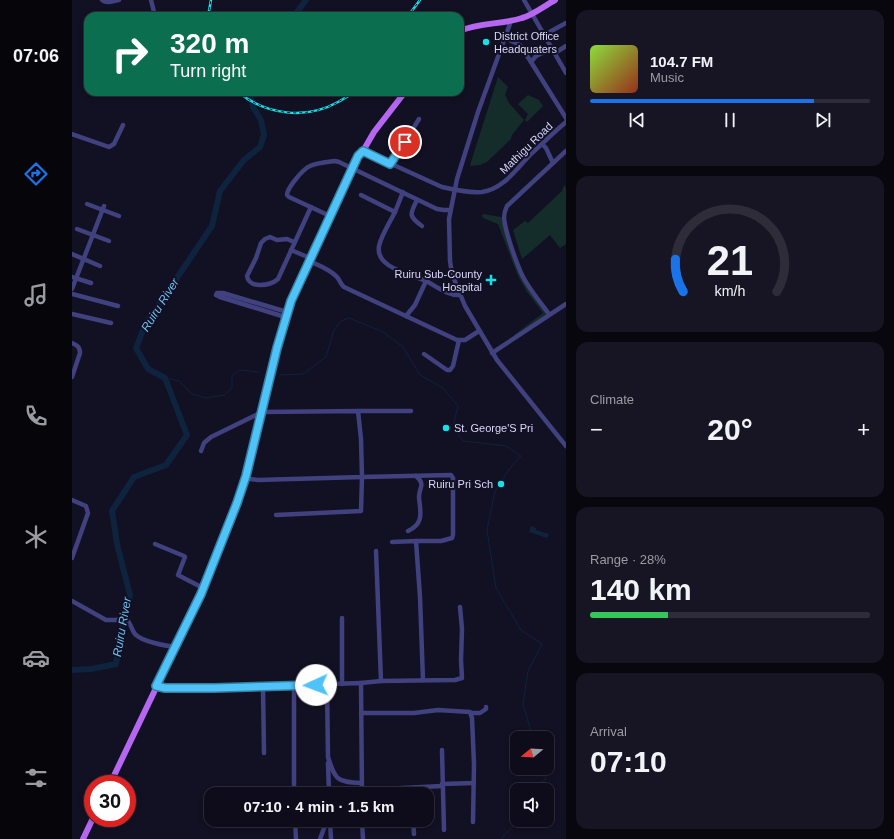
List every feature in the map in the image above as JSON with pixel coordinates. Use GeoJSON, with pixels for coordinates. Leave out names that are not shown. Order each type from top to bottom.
{"type":"FeatureCollection","features":[{"type":"Feature","properties":{"kind":"main road"},"geometry":{"type":"LineString","coordinates":[[464,29],[484,24],[523,18],[555,0]]}},
{"type":"Feature","properties":{"kind":"main road"},"geometry":{"type":"LineString","coordinates":[[114,775],[203,588],[232,518],[246,476],[286,315],[358,156],[363,151],[374,132],[402,96]]}},
{"type":"Feature","properties":{"kind":"main road"},"geometry":{"type":"LineString","coordinates":[[83,839],[89,827]]}},
{"type":"Feature","properties":{"kind":"street"},"geometry":{"type":"LineString","coordinates":[[102,0],[108,2],[119,0]]}},
{"type":"Feature","properties":{"kind":"street"},"geometry":{"type":"LineString","coordinates":[[151,0],[154,12]]}},
{"type":"Feature","properties":{"kind":"street"},"geometry":{"type":"LineString","coordinates":[[524,0],[566,72]]}},
{"type":"Feature","properties":{"kind":"street"},"geometry":{"type":"LineString","coordinates":[[511,21],[456,179],[448,230],[450,261],[452,274],[460,295],[492,353],[502,368],[566,446]]}},
{"type":"Feature","properties":{"kind":"street"},"geometry":{"type":"LineString","coordinates":[[544,35],[566,23]]}},
{"type":"Feature","properties":{"kind":"street"},"geometry":{"type":"LineString","coordinates":[[505,38],[520,46],[532,62],[566,118]]}},
{"type":"Feature","properties":{"kind":"street"},"geometry":{"type":"LineString","coordinates":[[532,62],[536,56],[566,46]]}},
{"type":"Feature","properties":{"kind":"street"},"geometry":{"type":"LineString","coordinates":[[390,164],[419,119]]}},
{"type":"Feature","properties":{"kind":"street","name":"Mathigu Road"},"geometry":{"type":"LineString","coordinates":[[363,151],[442,187],[455,190],[480,192],[497,186],[508,178],[566,122]]}},
{"type":"Feature","properties":{"kind":"street"},"geometry":{"type":"LineString","coordinates":[[72,134],[109,147],[114,144],[123,125]]}},
{"type":"Feature","properties":{"kind":"street"},"geometry":{"type":"LineString","coordinates":[[542,144],[546,148],[553,163]]}},
{"type":"Feature","properties":{"kind":"street"},"geometry":{"type":"LineString","coordinates":[[550,314],[530,289],[523,276],[512,247],[504,217],[507,206],[566,151]]}},
{"type":"Feature","properties":{"kind":"street"},"geometry":{"type":"LineString","coordinates":[[330,216],[289,197],[287,192],[290,186],[308,167],[335,161],[403,192],[417,200],[441,210],[450,210]]}},
{"type":"Feature","properties":{"kind":"street"},"geometry":{"type":"LineString","coordinates":[[403,192],[379,245],[380,257],[387,265],[426,281],[449,293],[460,295]]}},
{"type":"Feature","properties":{"kind":"street"},"geometry":{"type":"LineString","coordinates":[[361,195],[395,212]]}},
{"type":"Feature","properties":{"kind":"street"},"geometry":{"type":"LineString","coordinates":[[417,200],[411,213],[411,217],[412,220],[422,226]]}},
{"type":"Feature","properties":{"kind":"street"},"geometry":{"type":"LineString","coordinates":[[87,204],[103,208],[119,216]]}},
{"type":"Feature","properties":{"kind":"street"},"geometry":{"type":"LineString","coordinates":[[294,242],[287,238],[277,240],[270,237],[264,239],[247,278],[251,282],[261,285],[267,285],[275,282],[280,275],[311,207]]}},
{"type":"Feature","properties":{"kind":"street"},"geometry":{"type":"LineString","coordinates":[[72,289],[74,278],[84,259],[103,208]]}},
{"type":"Feature","properties":{"kind":"street"},"geometry":{"type":"LineString","coordinates":[[77,228],[109,241]]}},
{"type":"Feature","properties":{"kind":"street"},"geometry":{"type":"LineString","coordinates":[[291,250],[332,272],[339,279],[340,284],[344,287],[459,340],[465,340],[479,331]]}},
{"type":"Feature","properties":{"kind":"street"},"geometry":{"type":"LineString","coordinates":[[72,254],[100,266]]}},
{"type":"Feature","properties":{"kind":"street"},"geometry":{"type":"LineString","coordinates":[[74,278],[91,283]]}},
{"type":"Feature","properties":{"kind":"street"},"geometry":{"type":"LineString","coordinates":[[406,316],[415,305],[426,281]]}},
{"type":"Feature","properties":{"kind":"street"},"geometry":{"type":"LineString","coordinates":[[268,309],[218,296],[216,293],[223,293],[286,315]]}},
{"type":"Feature","properties":{"kind":"street"},"geometry":{"type":"LineString","coordinates":[[72,294],[118,306]]}},
{"type":"Feature","properties":{"kind":"street"},"geometry":{"type":"LineString","coordinates":[[492,353],[566,304]]}},
{"type":"Feature","properties":{"kind":"street"},"geometry":{"type":"LineString","coordinates":[[72,314],[111,324]]}},
{"type":"Feature","properties":{"kind":"street"},"geometry":{"type":"LineString","coordinates":[[424,354],[447,370],[450,370],[453,366],[459,340]]}},
{"type":"Feature","properties":{"kind":"street"},"geometry":{"type":"LineString","coordinates":[[72,343],[80,349],[72,376]]}},
{"type":"Feature","properties":{"kind":"street"},"geometry":{"type":"LineString","coordinates":[[201,451],[204,443],[211,437],[262,412],[411,410]]}},
{"type":"Feature","properties":{"kind":"street"},"geometry":{"type":"LineString","coordinates":[[276,515],[361,511],[361,439],[358,411]]}},
{"type":"Feature","properties":{"kind":"street"},"geometry":{"type":"LineString","coordinates":[[246,476],[250,479],[258,480],[451,475],[453,478],[452,538],[449,540],[392,542]]}},
{"type":"Feature","properties":{"kind":"street"},"geometry":{"type":"LineString","coordinates":[[408,531],[413,529],[421,513],[419,496],[422,484],[416,476]]}},
{"type":"Feature","properties":{"kind":"street"},"geometry":{"type":"LineString","coordinates":[[72,500],[86,506],[88,513],[72,558]]}},
{"type":"Feature","properties":{"kind":"street"},"geometry":{"type":"LineString","coordinates":[[416,542],[420,597],[423,680]]}},
{"type":"Feature","properties":{"kind":"street"},"geometry":{"type":"LineString","coordinates":[[155,544],[184,556],[185,557],[178,575],[203,588]]}},
{"type":"Feature","properties":{"kind":"street"},"geometry":{"type":"LineString","coordinates":[[376,551],[381,681]]}},
{"type":"Feature","properties":{"kind":"street"},"geometry":{"type":"LineString","coordinates":[[72,601],[106,620],[124,617],[128,620],[136,634],[142,639],[170,646],[176,646]]}},
{"type":"Feature","properties":{"kind":"street"},"geometry":{"type":"LineString","coordinates":[[156,686],[165,688],[263,687],[381,681],[455,680],[462,678],[462,629],[460,607]]}},
{"type":"Feature","properties":{"kind":"street"},"geometry":{"type":"LineString","coordinates":[[342,618],[342,684]]}},
{"type":"Feature","properties":{"kind":"street"},"geometry":{"type":"LineString","coordinates":[[361,683],[361,787]]}},
{"type":"Feature","properties":{"kind":"street"},"geometry":{"type":"LineString","coordinates":[[327,684],[329,787]]}},
{"type":"Feature","properties":{"kind":"street"},"geometry":{"type":"LineString","coordinates":[[294,686],[294,787]]}},
{"type":"Feature","properties":{"kind":"street"},"geometry":{"type":"LineString","coordinates":[[263,687],[264,753]]}},
{"type":"Feature","properties":{"kind":"street"},"geometry":{"type":"LineString","coordinates":[[361,713],[414,713],[438,710],[480,713],[486,709],[486,707]]}},
{"type":"Feature","properties":{"kind":"street"},"geometry":{"type":"LineString","coordinates":[[471,713],[474,757],[473,822]]}},
{"type":"Feature","properties":{"kind":"street"},"geometry":{"type":"LineString","coordinates":[[442,750],[444,830]]}},
{"type":"Feature","properties":{"kind":"street"},"geometry":{"type":"LineString","coordinates":[[328,757],[333,771],[339,779],[348,782],[361,783]]}},
{"type":"Feature","properties":{"kind":"street"},"geometry":{"type":"LineString","coordinates":[[422,787],[474,783]]}},
{"type":"Feature","properties":{"kind":"street"},"geometry":{"type":"LineString","coordinates":[[295,827],[296,839]]}},
{"type":"Feature","properties":{"kind":"street"},"geometry":{"type":"LineString","coordinates":[[320,839],[326,827]]}},
{"type":"Feature","properties":{"kind":"street"},"geometry":{"type":"LineString","coordinates":[[330,827],[331,839]]}},
{"type":"Feature","properties":{"kind":"street"},"geometry":{"type":"LineString","coordinates":[[362,827],[363,839]]}},
{"type":"Feature","properties":{"kind":"street"},"geometry":{"type":"LineString","coordinates":[[414,827],[414,834]]}},
{"type":"Feature","properties":{"kind":"green space"},"geometry":{"type":"Polygon","coordinates":[[[498,77],[508,87],[505,95],[509,103],[524,120],[512,135],[511,139],[487,162],[480,165],[471,166],[470,165],[498,77]]]}},
{"type":"Feature","properties":{"kind":"green space"},"geometry":{"type":"Polygon","coordinates":[[[528,95],[539,100],[543,106],[527,122],[525,120],[528,114],[518,104],[528,95]]]}},
{"type":"Feature","properties":{"kind":"green space"},"geometry":{"type":"Polygon","coordinates":[[[564,185],[566,188],[566,244],[560,248],[550,235],[522,259],[513,230],[525,221],[528,223],[562,191],[564,185]]]}},
{"type":"Feature","properties":{"kind":"green space"},"geometry":{"type":"Polygon","coordinates":[[[484,214],[501,217],[514,256],[546,313],[514,336],[543,313],[527,292],[518,276],[498,224],[483,218],[482,215],[484,214]]]}},
{"type":"Feature","properties":{"kind":"water"},"geometry":{"type":"Polygon","coordinates":[[[531,526],[536,528],[536,530],[549,534],[547,538],[529,532],[531,526]]]}},
{"type":"Feature","properties":{"kind":"waterway","name":"Ruiru River"},"geometry":{"type":"LineString","coordinates":[[297,12],[306,0]]}},
{"type":"Feature","properties":{"kind":"waterway","name":"Ruiru River"},"geometry":{"type":"LineString","coordinates":[[72,670],[91,669],[116,664],[123,621],[130,595],[117,544],[112,511],[134,477],[166,465],[187,435],[165,378],[148,369],[136,348],[145,325],[212,226],[220,191],[244,160],[260,147],[264,135],[261,120],[253,107],[251,96]]}},
{"type":"Feature","properties":{"kind":"waterway"},"geometry":{"type":"LineString","coordinates":[[280,375],[303,374],[326,357],[334,330],[341,321],[349,318],[383,332],[403,347],[420,375],[443,388],[458,406],[453,426],[463,441],[506,446],[521,456],[510,468],[495,491],[487,530],[496,588],[521,630],[542,644],[528,671],[523,704],[531,731]]}},
{"type":"Feature","properties":{"kind":"waterway"},"geometry":{"type":"LineString","coordinates":[[165,378],[179,381],[192,394],[206,398],[224,395],[232,388],[232,375],[240,370],[259,372]]}},
{"type":"Feature","properties":{"kind":"waterway"},"geometry":{"type":"LineString","coordinates":[[540,783],[546,779],[545,775]]}},
{"type":"Feature","properties":{"kind":"waterway"},"geometry":{"type":"LineString","coordinates":[[501,839],[513,827]]}},
{"type":"Feature","properties":{"kind":"railway"},"geometry":{"type":"LineString","coordinates":[[209,12],[211,0]]}},
{"type":"Feature","properties":{"kind":"railway"},"geometry":{"type":"LineString","coordinates":[[411,12],[420,0]]}},
{"type":"Feature","properties":{"kind":"railway"},"geometry":{"type":"LineString","coordinates":[[244,96],[261,106],[274,110],[300,113],[326,108],[348,96]]}},
{"type":"Feature","properties":{"kind":"place","name":"District Office Headquaters"},"geometry":{"type":"Point","coordinates":[486,42]}},
{"type":"Feature","properties":{"kind":"place","name":"Ruiru Sub-County Hospital"},"geometry":{"type":"Point","coordinates":[491,280]}},
{"type":"Feature","properties":{"kind":"place","name":"St. George'S Pri"},"geometry":{"type":"Point","coordinates":[446,428]}},
{"type":"Feature","properties":{"kind":"place","name":"Ruiru Pri Sch"},"geometry":{"type":"Point","coordinates":[501,484]}},
{"type":"Feature","properties":{"kind":"route"},"geometry":{"type":"LineString","coordinates":[[316,685],[214,688],[160,688],[156,686],[201,594],[232,518],[246,476],[285,317],[307,266],[358,156],[363,151],[390,164],[405,142]]}}]}
